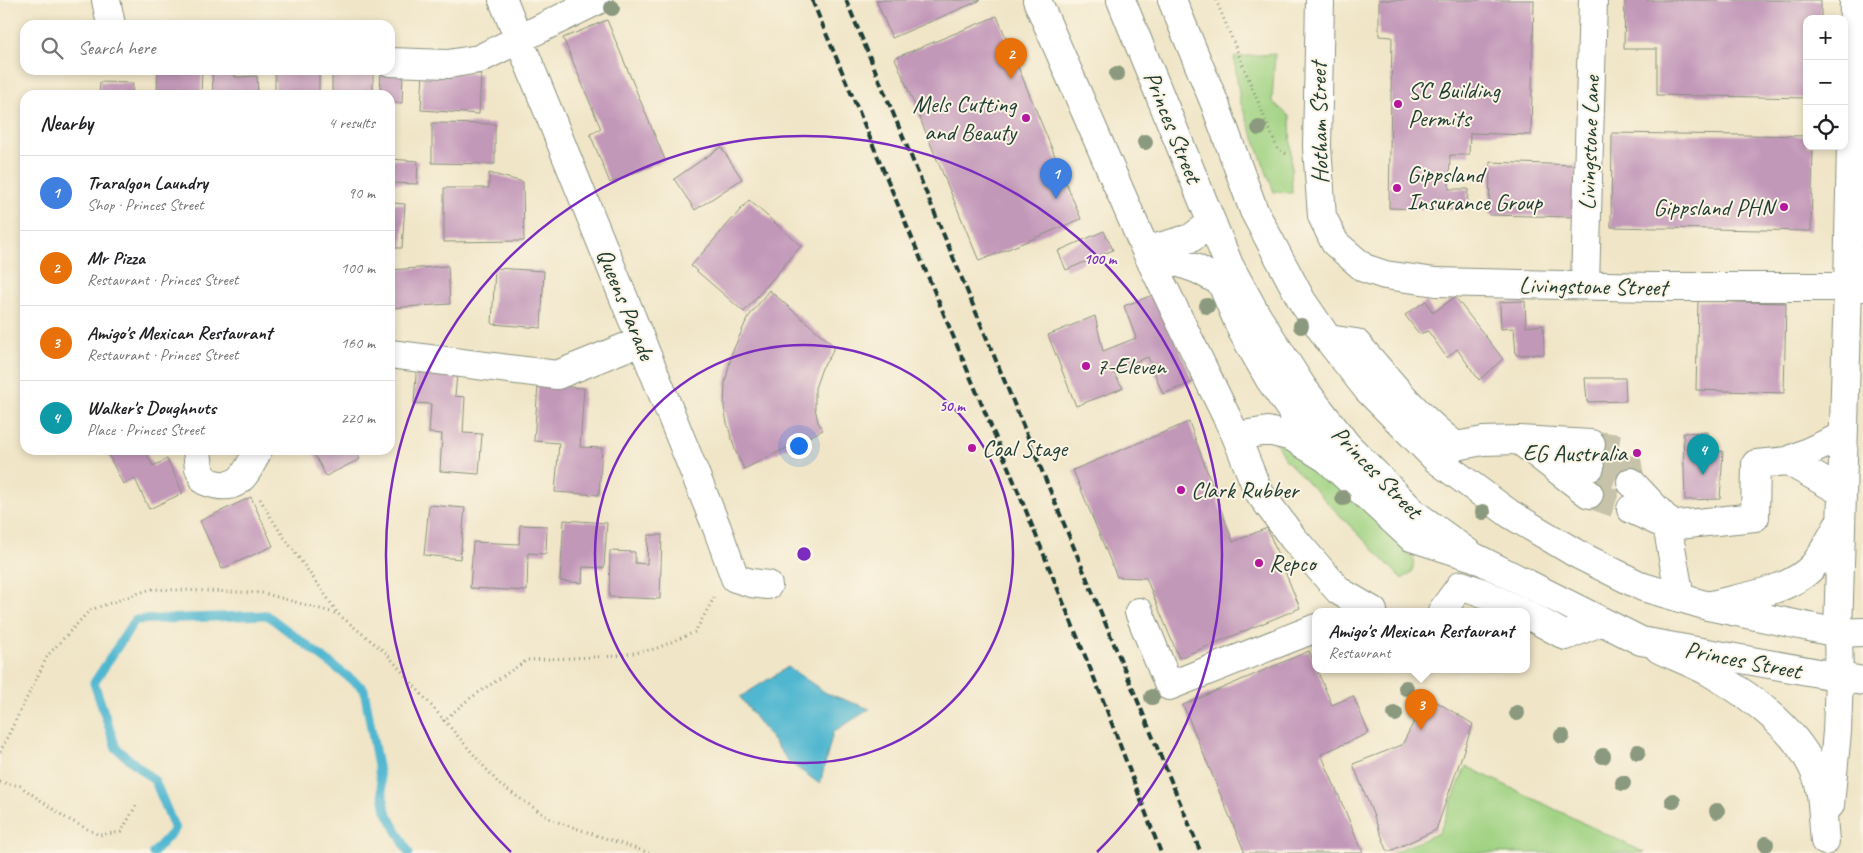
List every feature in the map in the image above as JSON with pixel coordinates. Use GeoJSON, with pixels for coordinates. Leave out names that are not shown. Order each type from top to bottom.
{"type":"FeatureCollection","features":[{"type":"Feature","properties":{"kind":"main road"},"geometry":{"type":"LineString","coordinates":[[106,0],[110,20]]}},
{"type":"Feature","properties":{"kind":"main road","name":"Queens Parade"},"geometry":{"type":"LineString","coordinates":[[503,0],[717,528],[735,578],[751,584],[768,584]]}},
{"type":"Feature","properties":{"kind":"main road"},"geometry":{"type":"LineString","coordinates":[[395,62],[448,64],[479,59],[598,0]]}},
{"type":"Feature","properties":{"kind":"main road"},"geometry":{"type":"LineString","coordinates":[[1038,0],[1146,251],[1236,436],[1258,491],[1293,538],[1339,591],[1363,608]]}},
{"type":"Feature","properties":{"kind":"main road","name":"Princes Street"},"geometry":{"type":"LineString","coordinates":[[1121,0],[1230,265],[1257,316],[1303,388],[1346,444],[1415,514],[1474,557],[1641,641],[1851,680]]}},
{"type":"Feature","properties":{"kind":"main road","name":"Princes Street"},"geometry":{"type":"LineString","coordinates":[[1172,0],[1254,211],[1302,301],[1328,339],[1368,390],[1437,460],[1510,514],[1577,554],[1643,587],[1708,606],[1850,633]]}},
{"type":"Feature","properties":{"kind":"main road","name":"Hotham Street"},"geometry":{"type":"LineString","coordinates":[[1320,0],[1317,112],[1318,160],[1322,216],[1335,243]]}},
{"type":"Feature","properties":{"kind":"main road","name":"Livingstone Lane"},"geometry":{"type":"LineString","coordinates":[[1585,285],[1593,0]]}},
{"type":"Feature","properties":{"kind":"main road"},"geometry":{"type":"LineString","coordinates":[[1823,847],[1851,680],[1850,633],[1841,521],[1843,436],[1856,287],[1854,0]]}},
{"type":"Feature","properties":{"kind":"main road"},"geometry":{"type":"LineString","coordinates":[[1146,251],[1191,238],[1212,223],[1254,211]]}},
{"type":"Feature","properties":{"kind":"main road","name":"Livingstone Street"},"geometry":{"type":"LineString","coordinates":[[1335,243],[1364,268],[1385,275],[1436,282],[1651,287],[1856,287]]}},
{"type":"Feature","properties":{"kind":"main road"},"geometry":{"type":"LineString","coordinates":[[1146,251],[1197,269],[1221,282],[1242,330],[1270,380],[1300,423],[1346,444]]}},
{"type":"Feature","properties":{"kind":"main road"},"geometry":{"type":"LineString","coordinates":[[1328,339],[1356,343],[1393,386],[1442,436],[1456,446],[1482,441],[1519,440],[1590,468],[1519,440]]}},
{"type":"Feature","properties":{"kind":"main road"},"geometry":{"type":"LineString","coordinates":[[395,355],[557,375],[641,341]]}},
{"type":"Feature","properties":{"kind":"main road"},"geometry":{"type":"LineString","coordinates":[[1236,436],[1268,431],[1292,437],[1327,459],[1411,538],[1474,557]]}},
{"type":"Feature","properties":{"kind":"main road"},"geometry":{"type":"LineString","coordinates":[[1631,509],[1668,526],[1755,517],[1756,464],[1788,462],[1843,436]]}},
{"type":"Feature","properties":{"kind":"main road"},"geometry":{"type":"LineString","coordinates":[[198,455],[199,468],[205,481],[219,487],[236,484],[253,460]]}},
{"type":"Feature","properties":{"kind":"main road"},"geometry":{"type":"LineString","coordinates":[[1788,462],[1842,492]]}},
{"type":"Feature","properties":{"kind":"main road"},"geometry":{"type":"LineString","coordinates":[[1631,482],[1666,519],[1680,598]]}},
{"type":"Feature","properties":{"kind":"main road"},"geometry":{"type":"LineString","coordinates":[[1708,606],[1777,588],[1799,578],[1814,565],[1841,521]]}},
{"type":"Feature","properties":{"kind":"main road"},"geometry":{"type":"LineString","coordinates":[[1444,608],[1461,585],[1483,592],[1514,608]]}},
{"type":"Feature","properties":{"kind":"main road"},"geometry":{"type":"LineString","coordinates":[[1139,612],[1170,686],[1312,630]]}},
{"type":"Feature","properties":{"kind":"main road"},"geometry":{"type":"LineString","coordinates":[[1530,616],[1566,636],[1600,622]]}},
{"type":"Feature","properties":{"kind":"main road"},"geometry":{"type":"LineString","coordinates":[[1641,641],[1710,672],[1770,714],[1789,732],[1805,751],[1818,781],[1823,847]]}},
{"type":"Feature","properties":{"kind":"path"},"geometry":{"type":"LineString","coordinates":[[1216,0],[1278,150],[1296,158],[1318,160]]}},
{"type":"Feature","properties":{"kind":"path"},"geometry":{"type":"LineString","coordinates":[[253,460],[260,498],[278,529],[338,614],[386,653],[500,785],[552,820],[649,853]]}},
{"type":"Feature","properties":{"kind":"path"},"geometry":{"type":"LineString","coordinates":[[0,752],[48,655],[90,610],[151,588],[263,593],[338,614]]}},
{"type":"Feature","properties":{"kind":"path"},"geometry":{"type":"LineString","coordinates":[[443,721],[469,699],[526,660],[617,656],[655,649],[695,632],[715,598],[716,590]]}},
{"type":"Feature","properties":{"kind":"path"},"geometry":{"type":"LineString","coordinates":[[0,782],[20,786],[66,818],[99,835],[121,832],[137,804]]}},
{"type":"Feature","properties":{"kind":"green space"},"geometry":{"type":"Polygon","coordinates":[[[1275,54],[1272,101],[1290,117],[1292,193],[1274,192],[1240,101],[1234,57],[1275,54]]]}},
{"type":"Feature","properties":{"kind":"green space"},"geometry":{"type":"Polygon","coordinates":[[[1272,435],[1311,452],[1414,560],[1412,572],[1402,579],[1284,458],[1272,435]]]}},
{"type":"Feature","properties":{"kind":"green space"},"geometry":{"type":"Polygon","coordinates":[[[1466,766],[1645,853],[1391,853],[1439,833],[1466,766]]]}},
{"type":"Feature","properties":{"kind":"water"},"geometry":{"type":"Polygon","coordinates":[[[788,667],[826,693],[870,709],[833,732],[820,784],[789,762],[740,697],[788,667]]]}},
{"type":"Feature","properties":{"kind":"building"},"geometry":{"type":"Polygon","coordinates":[[[876,0],[981,0],[892,38],[876,0]]]}},
{"type":"Feature","properties":{"kind":"building"},"geometry":{"type":"Polygon","coordinates":[[[1379,0],[1534,0],[1531,135],[1470,133],[1469,155],[1450,155],[1449,189],[1468,189],[1467,210],[1389,208],[1392,37],[1379,36],[1379,0]]]}},
{"type":"Feature","properties":{"kind":"building"},"geometry":{"type":"Polygon","coordinates":[[[1625,0],[1821,0],[1821,15],[1803,15],[1803,98],[1657,95],[1657,49],[1624,49],[1625,0]]]}},
{"type":"Feature","properties":{"kind":"building"},"geometry":{"type":"Polygon","coordinates":[[[997,16],[1081,219],[979,261],[895,58],[997,16]]]}},
{"type":"Feature","properties":{"kind":"building"},"geometry":{"type":"Polygon","coordinates":[[[607,20],[665,160],[610,183],[590,134],[601,129],[563,38],[607,20]]]}},
{"type":"Feature","properties":{"kind":"building"},"geometry":{"type":"Polygon","coordinates":[[[395,71],[403,71],[402,103],[395,103],[395,90],[380,90],[381,75],[395,75],[395,71]]]}},
{"type":"Feature","properties":{"kind":"building"},"geometry":{"type":"Polygon","coordinates":[[[423,71],[481,74],[479,114],[421,110],[423,71]]]}},
{"type":"Feature","properties":{"kind":"building"},"geometry":{"type":"Polygon","coordinates":[[[158,75],[202,75],[201,90],[157,90],[158,75]]]}},
{"type":"Feature","properties":{"kind":"building"},"geometry":{"type":"Polygon","coordinates":[[[212,75],[257,76],[258,90],[213,90],[212,75]]]}},
{"type":"Feature","properties":{"kind":"building"},"geometry":{"type":"Polygon","coordinates":[[[275,75],[319,75],[319,90],[275,90],[275,75]]]}},
{"type":"Feature","properties":{"kind":"building"},"geometry":{"type":"Polygon","coordinates":[[[332,75],[373,75],[373,90],[332,90],[332,75]]]}},
{"type":"Feature","properties":{"kind":"building"},"geometry":{"type":"Polygon","coordinates":[[[100,82],[133,83],[132,90],[99,90],[100,82]]]}},
{"type":"Feature","properties":{"kind":"building"},"geometry":{"type":"Polygon","coordinates":[[[432,123],[495,124],[495,164],[432,163],[432,123]]]}},
{"type":"Feature","properties":{"kind":"building"},"geometry":{"type":"Polygon","coordinates":[[[1612,133],[1803,136],[1803,150],[1813,150],[1811,231],[1611,227],[1612,133]]]}},
{"type":"Feature","properties":{"kind":"building"},"geometry":{"type":"Polygon","coordinates":[[[721,147],[742,179],[695,210],[674,179],[721,147]]]}},
{"type":"Feature","properties":{"kind":"building"},"geometry":{"type":"Polygon","coordinates":[[[395,159],[418,161],[417,184],[395,183],[395,159]]]}},
{"type":"Feature","properties":{"kind":"building"},"geometry":{"type":"Polygon","coordinates":[[[1490,162],[1576,165],[1574,217],[1489,215],[1490,162]]]}},
{"type":"Feature","properties":{"kind":"building"},"geometry":{"type":"Polygon","coordinates":[[[489,173],[523,182],[524,241],[444,242],[444,188],[489,188],[489,173]]]}},
{"type":"Feature","properties":{"kind":"building"},"geometry":{"type":"Polygon","coordinates":[[[749,200],[801,246],[744,312],[691,266],[749,200]]]}},
{"type":"Feature","properties":{"kind":"building"},"geometry":{"type":"Polygon","coordinates":[[[395,203],[405,204],[402,248],[395,248],[395,203]]]}},
{"type":"Feature","properties":{"kind":"building"},"geometry":{"type":"Polygon","coordinates":[[[1104,231],[1113,250],[1066,270],[1058,251],[1104,231]]]}},
{"type":"Feature","properties":{"kind":"building"},"geometry":{"type":"Polygon","coordinates":[[[448,266],[450,304],[395,308],[395,270],[448,266]]]}},
{"type":"Feature","properties":{"kind":"building"},"geometry":{"type":"Polygon","coordinates":[[[495,268],[544,271],[541,328],[492,324],[495,268]]]}},
{"type":"Feature","properties":{"kind":"building"},"geometry":{"type":"Polygon","coordinates":[[[769,290],[834,346],[831,355],[822,368],[815,388],[815,408],[818,422],[823,430],[744,469],[735,450],[727,423],[724,407],[725,383],[732,353],[747,319],[769,290]]]}},
{"type":"Feature","properties":{"kind":"building"},"geometry":{"type":"Polygon","coordinates":[[[1158,293],[1193,382],[1163,394],[1148,357],[1112,371],[1123,388],[1076,406],[1048,335],[1095,316],[1103,351],[1136,338],[1124,306],[1158,293]]]}},
{"type":"Feature","properties":{"kind":"building"},"geometry":{"type":"Polygon","coordinates":[[[1455,297],[1503,359],[1479,380],[1457,349],[1447,358],[1428,331],[1419,334],[1405,315],[1426,301],[1433,313],[1455,297]]]}},
{"type":"Feature","properties":{"kind":"building"},"geometry":{"type":"Polygon","coordinates":[[[1525,301],[1526,327],[1543,325],[1544,354],[1516,355],[1514,328],[1501,329],[1500,302],[1525,301]]]}},
{"type":"Feature","properties":{"kind":"building"},"geometry":{"type":"Polygon","coordinates":[[[1698,301],[1786,303],[1784,393],[1696,390],[1698,301]]]}},
{"type":"Feature","properties":{"kind":"building"},"geometry":{"type":"Polygon","coordinates":[[[417,361],[458,364],[455,396],[465,397],[463,433],[482,434],[479,474],[440,471],[442,434],[429,433],[431,404],[414,403],[417,361]]]}},
{"type":"Feature","properties":{"kind":"building"},"geometry":{"type":"Polygon","coordinates":[[[1585,378],[1625,378],[1626,401],[1587,402],[1585,378]]]}},
{"type":"Feature","properties":{"kind":"building"},"geometry":{"type":"Polygon","coordinates":[[[538,385],[584,388],[580,447],[602,448],[599,495],[555,492],[559,443],[534,441],[538,385]]]}},
{"type":"Feature","properties":{"kind":"building"},"geometry":{"type":"Polygon","coordinates":[[[1189,422],[1233,542],[1267,528],[1300,608],[1179,658],[1146,578],[1117,577],[1073,470],[1189,422]]]}},
{"type":"Feature","properties":{"kind":"building"},"geometry":{"type":"Polygon","coordinates":[[[1707,432],[1708,452],[1723,451],[1720,499],[1685,500],[1683,433],[1707,432]]]}},
{"type":"Feature","properties":{"kind":"building"},"geometry":{"type":"Polygon","coordinates":[[[108,455],[148,455],[153,466],[167,459],[183,493],[149,509],[135,479],[123,484],[108,455]]]}},
{"type":"Feature","properties":{"kind":"building"},"geometry":{"type":"Polygon","coordinates":[[[315,455],[358,455],[360,459],[326,476],[315,455]]]}},
{"type":"Feature","properties":{"kind":"building"},"geometry":{"type":"Polygon","coordinates":[[[251,497],[273,546],[222,569],[200,521],[251,497]]]}},
{"type":"Feature","properties":{"kind":"building"},"geometry":{"type":"Polygon","coordinates":[[[429,505],[465,508],[460,559],[424,555],[429,505]]]}},
{"type":"Feature","properties":{"kind":"building"},"geometry":{"type":"Polygon","coordinates":[[[564,520],[607,523],[604,568],[583,567],[582,583],[560,581],[564,520]]]}},
{"type":"Feature","properties":{"kind":"building"},"geometry":{"type":"Polygon","coordinates":[[[520,525],[547,526],[546,554],[528,553],[527,591],[470,588],[473,542],[519,544],[520,525]]]}},
{"type":"Feature","properties":{"kind":"building"},"geometry":{"type":"Polygon","coordinates":[[[648,535],[662,535],[660,599],[609,597],[610,551],[635,552],[635,563],[647,564],[648,535]]]}},
{"type":"Feature","properties":{"kind":"building"},"geometry":{"type":"Polygon","coordinates":[[[1309,651],[1312,658],[1312,673],[1318,673],[1332,705],[1353,696],[1369,733],[1321,754],[1363,853],[1245,853],[1183,705],[1309,651]]]}},
{"type":"Feature","properties":{"kind":"building"},"geometry":{"type":"Polygon","coordinates":[[[1427,696],[1473,724],[1436,830],[1388,852],[1353,764],[1402,745],[1427,696]]]}},
{"type":"Feature","properties":{"kind":"waterway"},"geometry":{"type":"LineString","coordinates":[[153,853],[175,829],[155,781],[116,748],[94,683],[135,620],[267,615],[364,689],[386,811],[409,853]]}},
{"type":"Feature","properties":{"kind":"tunnel"},"geometry":{"type":"LineString","coordinates":[[1591,444],[1625,449],[1631,482]]}},
{"type":"Feature","properties":{"kind":"tunnel"},"geometry":{"type":"LineString","coordinates":[[1590,467],[1631,482]]}},
{"type":"Feature","properties":{"kind":"tunnel"},"geometry":{"type":"LineString","coordinates":[[1589,494],[1631,509]]}},
{"type":"Feature","properties":{"kind":"railway"},"geometry":{"type":"LineString","coordinates":[[812,0],[1011,474],[1101,695],[1161,853]]}},
{"type":"Feature","properties":{"kind":"railway"},"geometry":{"type":"LineString","coordinates":[[846,0],[1201,853]]}},
{"type":"Feature","properties":{"kind":"place","name":"Mr Pizza"},"geometry":{"type":"Point","coordinates":[1011,79]}},
{"type":"Feature","properties":{"kind":"place","name":"SC Building Permits"},"geometry":{"type":"Point","coordinates":[1398,104]}},
{"type":"Feature","properties":{"kind":"place","name":"Mels Cutting and Beauty"},"geometry":{"type":"Point","coordinates":[1026,118]}},
{"type":"Feature","properties":{"kind":"place","name":"Gippsland Insurance Group"},"geometry":{"type":"Point","coordinates":[1397,188]}},
{"type":"Feature","properties":{"kind":"place","name":"Traralgon Laundry"},"geometry":{"type":"Point","coordinates":[1056,199]}},
{"type":"Feature","properties":{"kind":"place","name":"Gippsland PHN"},"geometry":{"type":"Point","coordinates":[1784,207]}},
{"type":"Feature","properties":{"kind":"place","name":"7-Eleven"},"geometry":{"type":"Point","coordinates":[1086,366]}},
{"type":"Feature","properties":{"kind":"place","name":"Coal Stage"},"geometry":{"type":"Point","coordinates":[972,448]}},
{"type":"Feature","properties":{"kind":"place","name":"EG Australia"},"geometry":{"type":"Point","coordinates":[1637,453]}},
{"type":"Feature","properties":{"kind":"place","name":"Walker's Doughnuts"},"geometry":{"type":"Point","coordinates":[1703,475]}},
{"type":"Feature","properties":{"kind":"place","name":"Clark Rubber"},"geometry":{"type":"Point","coordinates":[1181,490]}},
{"type":"Feature","properties":{"kind":"place","name":"Repco"},"geometry":{"type":"Point","coordinates":[1259,563]}},
{"type":"Feature","properties":{"kind":"place","name":"Amigo's Mexican Restaurant"},"geometry":{"type":"Point","coordinates":[1421,730]}}]}
